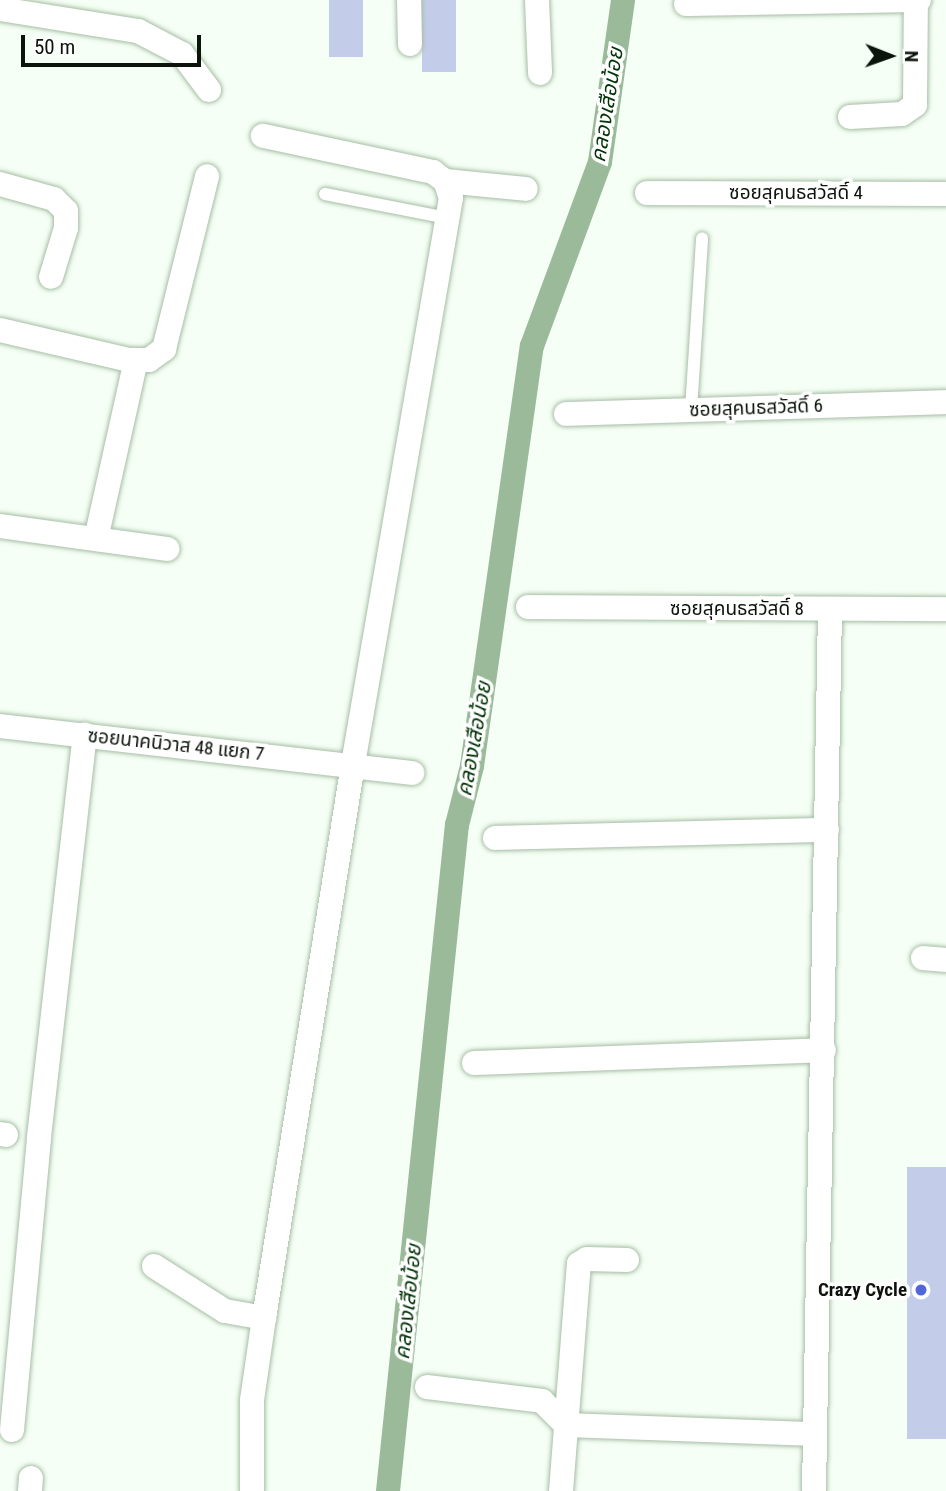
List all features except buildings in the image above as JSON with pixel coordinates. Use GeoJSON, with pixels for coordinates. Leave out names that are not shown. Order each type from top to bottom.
{"type":"FeatureCollection","features":[{"type":"Feature","properties":{"kind":"street"},"geometry":{"type":"LineString","coordinates":[[408,0],[410,44]]}},
{"type":"Feature","properties":{"kind":"street"},"geometry":{"type":"LineString","coordinates":[[537,0],[540,73]]}},
{"type":"Feature","properties":{"kind":"street"},"geometry":{"type":"LineString","coordinates":[[686,4],[917,0],[915,105],[902,114],[850,117]]}},
{"type":"Feature","properties":{"kind":"street"},"geometry":{"type":"LineString","coordinates":[[0,9],[69,8],[138,31],[166,44],[197,70],[209,90]]}},
{"type":"Feature","properties":{"kind":"street"},"geometry":{"type":"LineString","coordinates":[[263,136],[433,172],[445,181],[526,188]]}},
{"type":"Feature","properties":{"kind":"street"},"geometry":{"type":"LineString","coordinates":[[0,330],[136,360],[149,360],[164,349],[207,176]]}},
{"type":"Feature","properties":{"kind":"street"},"geometry":{"type":"LineString","coordinates":[[252,1491],[252,1400],[264,1318],[353,764],[451,198],[445,181]]}},
{"type":"Feature","properties":{"kind":"street"},"geometry":{"type":"LineString","coordinates":[[0,184],[54,199],[66,211],[66,228],[51,276]]}},
{"type":"Feature","properties":{"kind":"street","name":"ซอยสุคนธสวัสดิ์ 4"},"geometry":{"type":"LineString","coordinates":[[647,193],[946,194]]}},
{"type":"Feature","properties":{"kind":"street"},"geometry":{"type":"LineString","coordinates":[[96,539],[136,360]]}},
{"type":"Feature","properties":{"kind":"street","name":"ซอยสุคนธสวัสดิ์ 6"},"geometry":{"type":"LineString","coordinates":[[566,414],[946,402]]}},
{"type":"Feature","properties":{"kind":"street"},"geometry":{"type":"LineString","coordinates":[[0,526],[167,549]]}},
{"type":"Feature","properties":{"kind":"street","name":"ซอยสุคนธสวัสดิ์ 8"},"geometry":{"type":"LineString","coordinates":[[528,607],[946,609]]}},
{"type":"Feature","properties":{"kind":"street"},"geometry":{"type":"LineString","coordinates":[[814,1491],[830,609]]}},
{"type":"Feature","properties":{"kind":"street","name":"ซอยนาคนิวาส 48 แยก 7"},"geometry":{"type":"LineString","coordinates":[[0,726],[353,764],[412,774]]}},
{"type":"Feature","properties":{"kind":"street"},"geometry":{"type":"LineString","coordinates":[[12,1430],[39,1137],[85,735]]}},
{"type":"Feature","properties":{"kind":"street"},"geometry":{"type":"LineString","coordinates":[[495,838],[827,830]]}},
{"type":"Feature","properties":{"kind":"street"},"geometry":{"type":"LineString","coordinates":[[474,1063],[824,1050]]}},
{"type":"Feature","properties":{"kind":"street"},"geometry":{"type":"LineString","coordinates":[[561,1491],[579,1264],[587,1259],[627,1260]]}},
{"type":"Feature","properties":{"kind":"street"},"geometry":{"type":"LineString","coordinates":[[154,1266],[225,1311],[264,1318]]}},
{"type":"Feature","properties":{"kind":"street"},"geometry":{"type":"LineString","coordinates":[[427,1387],[542,1401],[566,1425],[815,1434]]}},
{"type":"Feature","properties":{"kind":"lane"},"geometry":{"type":"LineString","coordinates":[[325,194],[447,218]]}},
{"type":"Feature","properties":{"kind":"lane"},"geometry":{"type":"LineString","coordinates":[[691,410],[702,238]]}},
{"type":"Feature","properties":{"kind":"waterway","name":"คลองเสือน้อย"},"geometry":{"type":"LineString","coordinates":[[388,1491],[457,825],[472,766],[532,346],[600,162],[623,0]]}},
{"type":"Feature","properties":{"kind":"place","name":"Crazy Cycle"},"geometry":{"type":"Point","coordinates":[921,1290]}}]}
